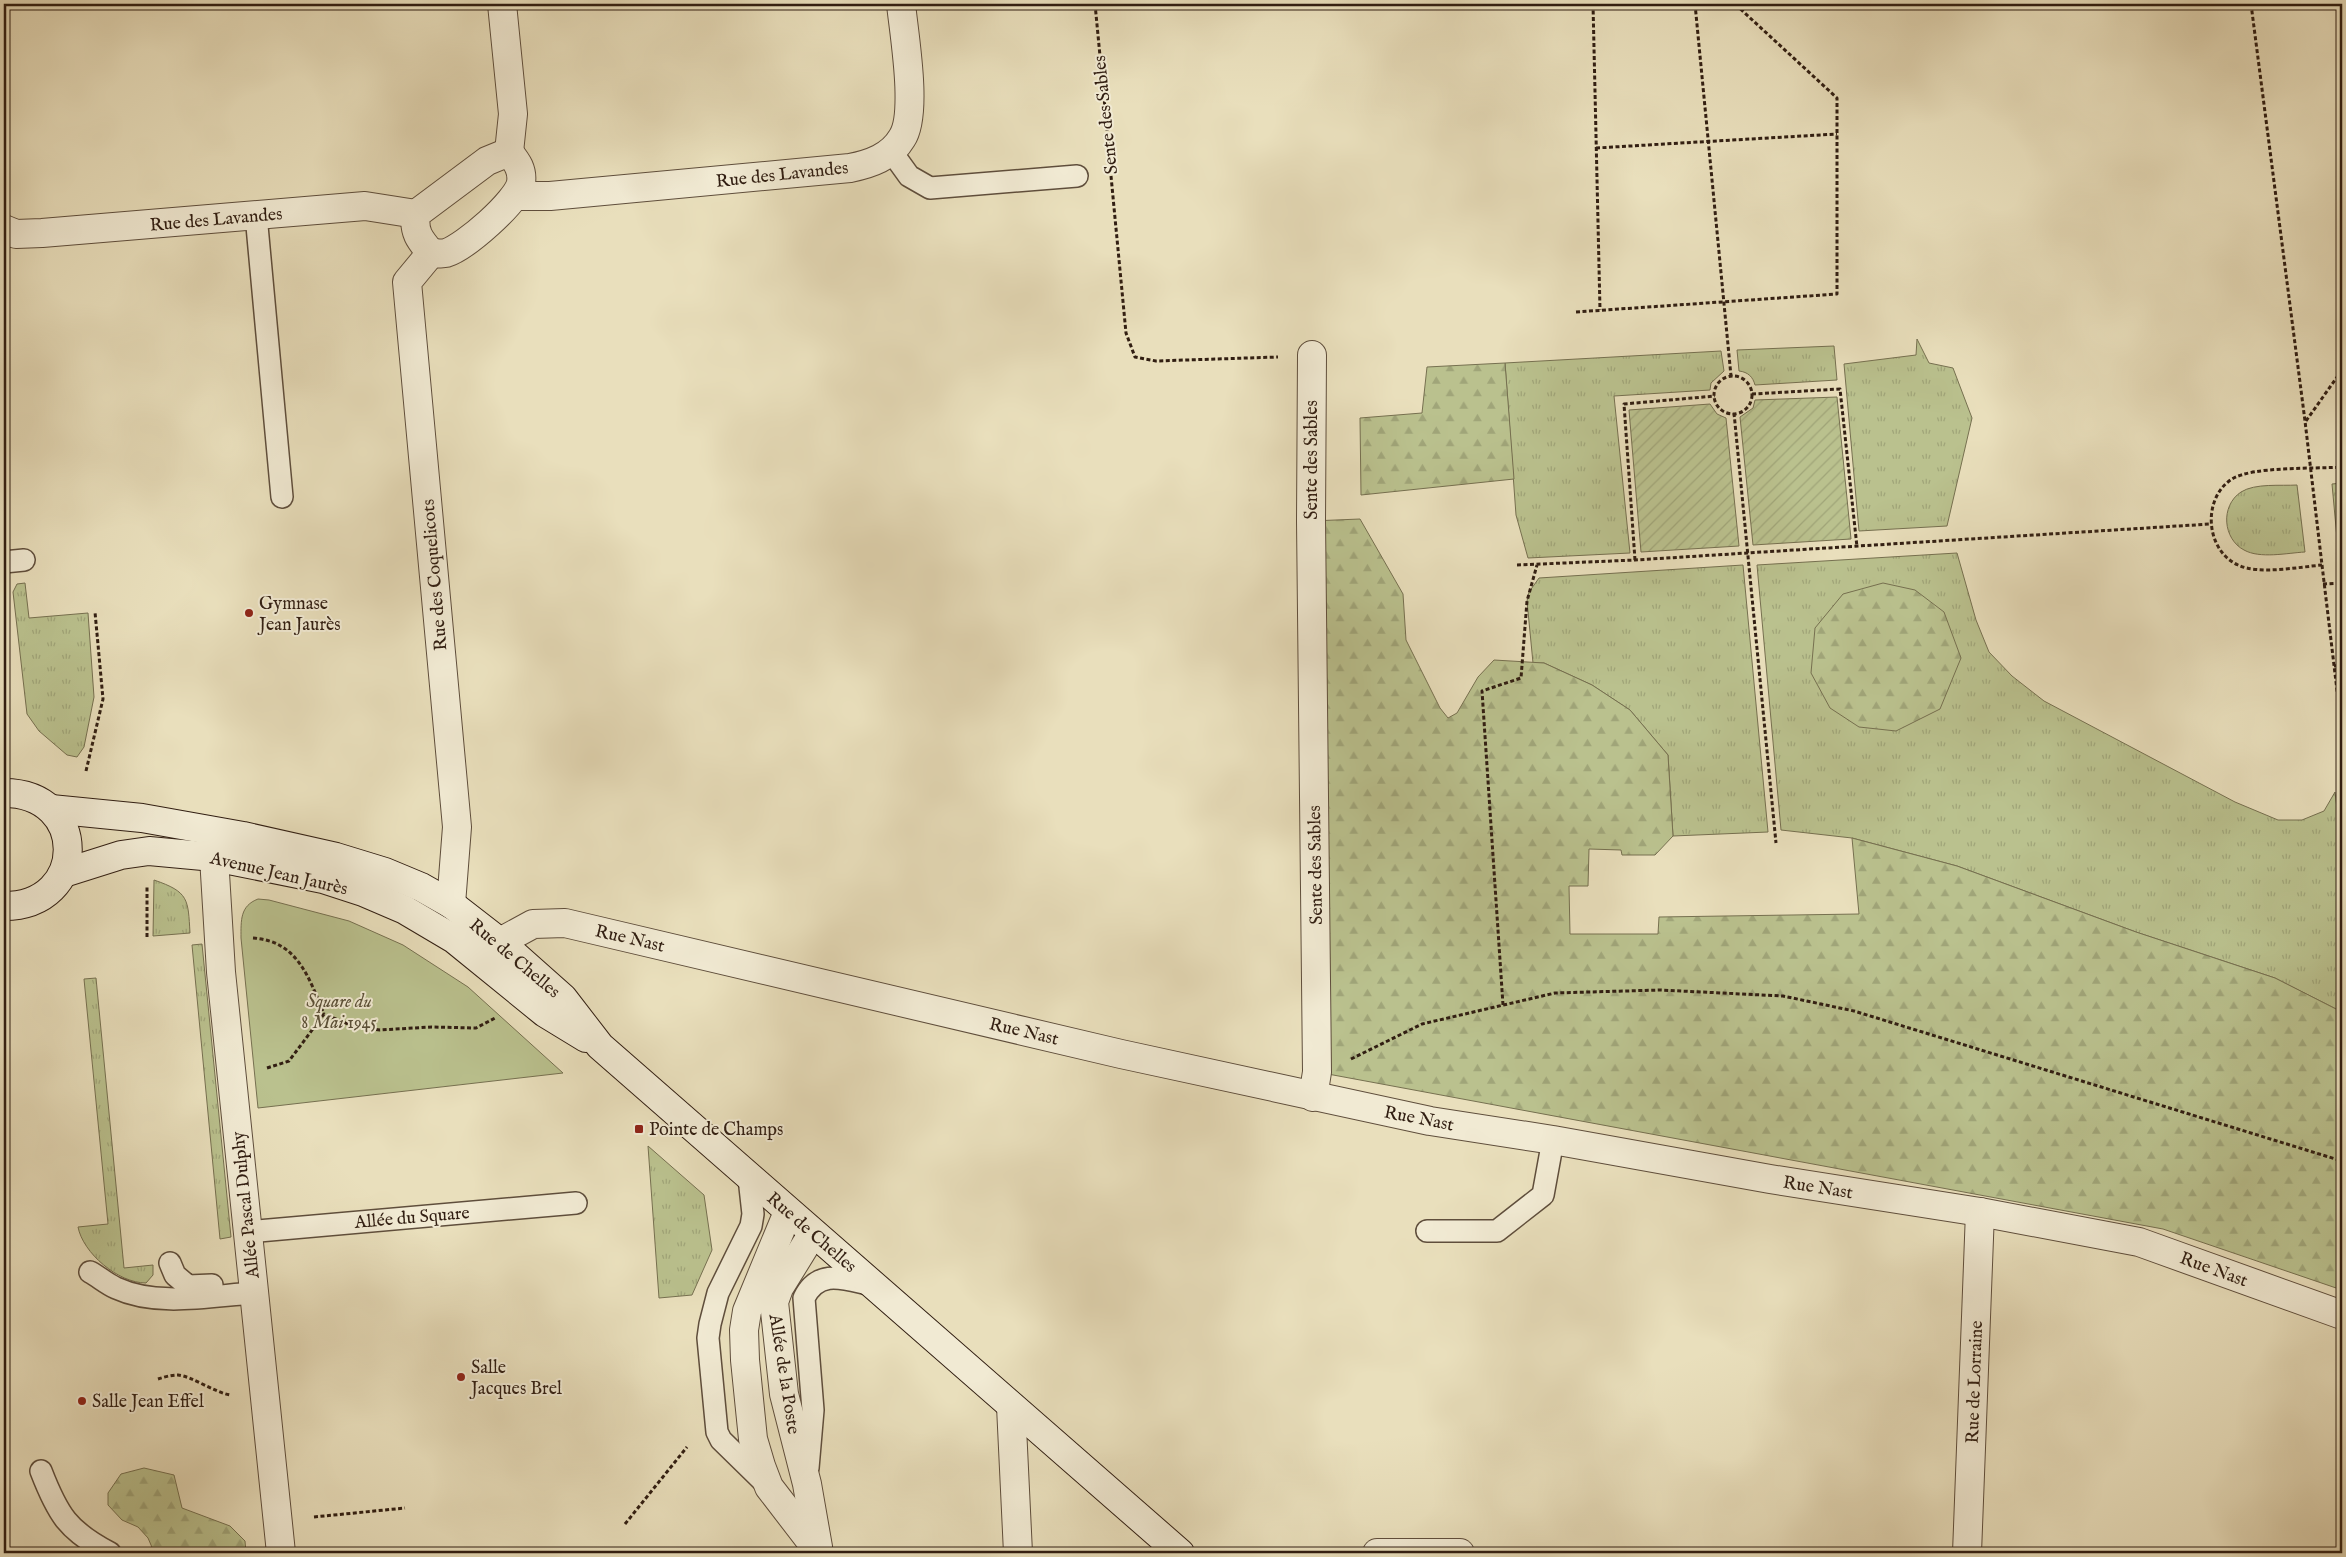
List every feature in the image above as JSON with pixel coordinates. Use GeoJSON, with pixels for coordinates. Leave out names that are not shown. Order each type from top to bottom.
{"type":"FeatureCollection","features":[{"type":"Feature","properties":{"kind":"street"},"geometry":{"type":"LineString","coordinates":[[502,4],[513,114],[509,152],[518,164],[521,175],[516,196],[503,210],[456,248],[445,253],[431,253],[416,236],[414,226],[416,214],[487,160],[509,152]]}},
{"type":"Feature","properties":{"kind":"street","name":"Rue des Lavandes"},"geometry":{"type":"LineString","coordinates":[[516,196],[550,196],[850,168],[870,164],[891,151],[903,137],[910,104],[901,4]]}},
{"type":"Feature","properties":{"kind":"street","name":"Rue des Lavandes"},"geometry":{"type":"LineString","coordinates":[[8,236],[365,206],[416,214]]}},
{"type":"Feature","properties":{"kind":"street","name":"Rue des Coquelicots"},"geometry":{"type":"LineString","coordinates":[[431,253],[408,282],[457,827],[451,904]]}},
{"type":"Feature","properties":{"kind":"street","name":"Sente des Sables"},"geometry":{"type":"LineString","coordinates":[[1312,355],[1311,521],[1315,1084]]}},
{"type":"Feature","properties":{"kind":"street"},"geometry":{"type":"LineString","coordinates":[[4,788],[4,793],[21,793],[38,799],[51,809],[62,823],[68,839],[68,857],[64,873],[53,889],[38,900],[20,906],[4,906]]}},
{"type":"Feature","properties":{"kind":"street","name":"Avenue Jean Jaurès"},"geometry":{"type":"LineString","coordinates":[[51,809],[142,818],[243,836],[336,857],[385,872],[421,887],[451,904]]}},
{"type":"Feature","properties":{"kind":"street","name":"Avenue Jean Jaurès"},"geometry":{"type":"LineString","coordinates":[[64,873],[121,855],[149,851],[214,857],[323,878],[405,910],[454,938],[546,1013],[600,1046]]}},
{"type":"Feature","properties":{"kind":"street","name":"Allée Pascal Dulphy"},"geometry":{"type":"LineString","coordinates":[[214,857],[221,972],[282,1553]]}},
{"type":"Feature","properties":{"kind":"street","name":"Rue de Chelles"},"geometry":{"type":"LineString","coordinates":[[451,904],[500,942],[564,998],[600,1046],[1180,1553]]}},
{"type":"Feature","properties":{"kind":"street","name":"Rue Nast"},"geometry":{"type":"LineString","coordinates":[[500,942],[533,924],[565,923],[1111,1051],[1315,1084],[1430,1121],[1553,1140],[1770,1179],[1980,1212],[2139,1242],[2342,1315]]}},
{"type":"Feature","properties":{"kind":"street","name":"Allée de la Poste"},"geometry":{"type":"LineString","coordinates":[[788,1212],[747,1311],[744,1330],[745,1360],[753,1438],[769,1487],[819,1552]]}},
{"type":"Feature","properties":{"kind":"street","name":"Rue de Lorraine"},"geometry":{"type":"LineString","coordinates":[[1967,1553],[1980,1212]]}},
{"type":"Feature","properties":{"kind":"street","name":"Allée de la Poste"},"geometry":{"type":"LineString","coordinates":[[813,1234],[779,1288],[774,1302],[784,1394],[807,1484],[819,1552]]}},
{"type":"Feature","properties":{"kind":"street"},"geometry":{"type":"LineString","coordinates":[[1011,1406],[1018,1553]]}},
{"type":"Feature","properties":{"kind":"street"},"geometry":{"type":"LineString","coordinates":[[1377,1553],[1460,1553]]}},
{"type":"Feature","properties":{"kind":"lane"},"geometry":{"type":"LineString","coordinates":[[891,151],[909,176],[930,188],[1077,176]]}},
{"type":"Feature","properties":{"kind":"lane"},"geometry":{"type":"LineString","coordinates":[[256,215],[282,497]]}},
{"type":"Feature","properties":{"kind":"lane"},"geometry":{"type":"LineString","coordinates":[[1428,1231],[1497,1232],[1544,1195],[1553,1140]]}},
{"type":"Feature","properties":{"kind":"lane"},"geometry":{"type":"LineString","coordinates":[[749,1178],[753,1214],[751,1226],[718,1293],[708,1338],[717,1432],[721,1440],[769,1487]]}},
{"type":"Feature","properties":{"kind":"lane","name":"Allée du Square"},"geometry":{"type":"LineString","coordinates":[[247,1232],[576,1203]]}},
{"type":"Feature","properties":{"kind":"lane"},"geometry":{"type":"LineString","coordinates":[[170,1264],[175,1275],[188,1286],[253,1287]]}},
{"type":"Feature","properties":{"kind":"lane"},"geometry":{"type":"LineString","coordinates":[[90,1272],[116,1288],[138,1296],[167,1298],[253,1287]]}},
{"type":"Feature","properties":{"kind":"lane"},"geometry":{"type":"LineString","coordinates":[[807,1484],[812,1410],[804,1298],[809,1289],[821,1280],[834,1277],[876,1286]]}},
{"type":"Feature","properties":{"kind":"lane"},"geometry":{"type":"LineString","coordinates":[[41,1471],[53,1502],[67,1523],[86,1541],[110,1553]]}},
{"type":"Feature","properties":{"kind":"path","name":"Sente des Sables"},"geometry":{"type":"LineString","coordinates":[[1095,4],[1126,333],[1135,357],[1156,362],[1312,355]]}},
{"type":"Feature","properties":{"kind":"path"},"geometry":{"type":"LineString","coordinates":[[1593,4],[1600,310]]}},
{"type":"Feature","properties":{"kind":"path"},"geometry":{"type":"LineString","coordinates":[[1695,4],[1731,376]]}},
{"type":"Feature","properties":{"kind":"path"},"geometry":{"type":"LineString","coordinates":[[1576,312],[1838,294],[1838,98],[1735,4]]}},
{"type":"Feature","properties":{"kind":"path"},"geometry":{"type":"LineString","coordinates":[[2251,4],[2306,422],[2323,584],[2342,732]]}},
{"type":"Feature","properties":{"kind":"path"},"geometry":{"type":"LineString","coordinates":[[1596,148],[1838,134]]}},
{"type":"Feature","properties":{"kind":"path"},"geometry":{"type":"LineString","coordinates":[[2306,422],[2342,370]]}},
{"type":"Feature","properties":{"kind":"path"},"geometry":{"type":"LineString","coordinates":[[1731,376],[1743,378],[1751,387],[1752,394],[1749,404],[1745,409],[1734,413],[1719,407],[1715,396],[1718,385],[1731,376]]}},
{"type":"Feature","properties":{"kind":"path"},"geometry":{"type":"LineString","coordinates":[[1752,394],[1840,389],[1857,547]]}},
{"type":"Feature","properties":{"kind":"path"},"geometry":{"type":"LineString","coordinates":[[1635,560],[1624,404],[1715,396]]}},
{"type":"Feature","properties":{"kind":"path"},"geometry":{"type":"LineString","coordinates":[[1734,413],[1776,843]]}},
{"type":"Feature","properties":{"kind":"path"},"geometry":{"type":"LineString","coordinates":[[2322,565],[2261,569],[2238,565],[2218,548],[2210,524],[2215,498],[2232,479],[2255,472],[2342,467]]}},
{"type":"Feature","properties":{"kind":"path"},"geometry":{"type":"LineString","coordinates":[[1517,565],[1748,554],[2210,524]]}},
{"type":"Feature","properties":{"kind":"path"},"geometry":{"type":"LineString","coordinates":[[1503,1005],[1482,690],[1521,678],[1527,601],[1537,564]]}},
{"type":"Feature","properties":{"kind":"path"},"geometry":{"type":"LineString","coordinates":[[2323,584],[2342,582]]}},
{"type":"Feature","properties":{"kind":"path"},"geometry":{"type":"LineString","coordinates":[[86,771],[103,699],[95,612]]}},
{"type":"Feature","properties":{"kind":"path"},"geometry":{"type":"LineString","coordinates":[[2334,666],[2342,666]]}},
{"type":"Feature","properties":{"kind":"path"},"geometry":{"type":"LineString","coordinates":[[147,885],[147,937]]}},
{"type":"Feature","properties":{"kind":"path"},"geometry":{"type":"LineString","coordinates":[[249,938],[267,939],[282,945],[296,958],[310,981],[324,1014],[353,1026],[380,1030],[432,1027],[476,1028],[496,1018]]}},
{"type":"Feature","properties":{"kind":"path"},"geometry":{"type":"LineString","coordinates":[[1315,1084],[1422,1024],[1555,993],[1660,990],[1783,996],[1854,1011],[2342,1161]]}},
{"type":"Feature","properties":{"kind":"path"},"geometry":{"type":"LineString","coordinates":[[261,1070],[289,1061],[324,1014]]}},
{"type":"Feature","properties":{"kind":"path"},"geometry":{"type":"LineString","coordinates":[[158,1379],[176,1375],[185,1376],[210,1390],[232,1396],[264,1393]]}},
{"type":"Feature","properties":{"kind":"path"},"geometry":{"type":"LineString","coordinates":[[625,1524],[689,1445]]}},
{"type":"Feature","properties":{"kind":"path"},"geometry":{"type":"LineString","coordinates":[[315,1517],[405,1508]]}},
{"type":"Feature","properties":{"kind":"green space"},"geometry":{"type":"Polygon","coordinates":[[[1917,339],[1929,363],[1953,368],[1972,418],[1947,526],[1859,531],[1844,364],[1916,355],[1917,339]]]}},
{"type":"Feature","properties":{"kind":"green space"},"geometry":{"type":"Polygon","coordinates":[[[1834,346],[1837,380],[1755,385],[1750,375],[1739,371],[1737,350],[1834,346]]]}},
{"type":"Feature","properties":{"kind":"green space"},"geometry":{"type":"Polygon","coordinates":[[[1721,351],[1724,371],[1711,383],[1710,390],[1614,396],[1630,553],[1528,558],[1516,515],[1505,363],[1721,351]]]}},
{"type":"Feature","properties":{"kind":"green space"},"geometry":{"type":"Polygon","coordinates":[[[1505,363],[1514,479],[1361,495],[1360,418],[1422,413],[1427,367],[1505,363]]]}},
{"type":"Feature","properties":{"kind":"green space"},"geometry":{"type":"Polygon","coordinates":[[[1837,397],[1851,539],[1753,545],[1740,417],[1753,408],[1755,400],[1837,397]]]}},
{"type":"Feature","properties":{"kind":"green space"},"geometry":{"type":"Polygon","coordinates":[[[1710,404],[1717,414],[1726,418],[1739,546],[1641,552],[1629,410],[1710,404]]]}},
{"type":"Feature","properties":{"kind":"green space"},"geometry":{"type":"Polygon","coordinates":[[[2342,483],[2342,549],[2338,549],[2332,484],[2342,483]]]}},
{"type":"Feature","properties":{"kind":"green space"},"geometry":{"type":"Polygon","coordinates":[[[2297,485],[2305,552],[2274,555],[2258,554],[2250,553],[2237,545],[2228,531],[2227,522],[2227,514],[2234,498],[2241,492],[2253,487],[2297,485]]]}},
{"type":"Feature","properties":{"kind":"green space"},"geometry":{"type":"Polygon","coordinates":[[[1360,519],[1403,594],[1406,640],[1440,708],[1448,718],[1457,713],[1478,677],[1494,660],[1544,663],[1592,685],[1630,710],[1668,755],[1673,836],[1655,855],[1622,855],[1621,850],[1589,849],[1588,886],[1569,886],[1570,934],[1658,934],[1659,917],[1859,914],[1852,838],[1957,866],[2136,932],[2275,978],[2336,1009],[2342,1014],[2342,1290],[2163,1229],[1317,1072],[1311,521],[1360,519]]]}},
{"type":"Feature","properties":{"kind":"green space"},"geometry":{"type":"Polygon","coordinates":[[[1957,553],[1976,620],[1989,652],[2012,676],[2044,701],[2235,802],[2278,820],[2302,820],[2324,811],[2335,792],[2342,849],[2342,1014],[2336,1009],[2275,978],[2136,932],[1957,866],[1852,838],[1781,830],[1757,565],[1957,553]]]}},
{"type":"Feature","properties":{"kind":"green space"},"geometry":{"type":"Polygon","coordinates":[[[1743,565],[1768,832],[1673,836],[1668,755],[1630,710],[1592,685],[1544,663],[1533,663],[1527,601],[1529,592],[1539,578],[1743,565]]]}},
{"type":"Feature","properties":{"kind":"green space"},"geometry":{"type":"Polygon","coordinates":[[[25,583],[29,618],[88,613],[94,697],[84,747],[77,757],[67,755],[39,731],[27,714],[13,592],[17,584],[25,583]]]}},
{"type":"Feature","properties":{"kind":"green space"},"geometry":{"type":"Polygon","coordinates":[[[1883,583],[1915,590],[1944,612],[1961,658],[1940,709],[1896,731],[1859,727],[1830,708],[1811,673],[1815,628],[1843,594],[1883,583]]]}},
{"type":"Feature","properties":{"kind":"green space"},"geometry":{"type":"Polygon","coordinates":[[[154,880],[166,884],[184,898],[187,904],[190,933],[153,936],[154,880]]]}},
{"type":"Feature","properties":{"kind":"green space","name":"Square du 8 Mai 1945"},"geometry":{"type":"Polygon","coordinates":[[[258,899],[269,900],[349,921],[403,945],[468,987],[563,1073],[258,1108],[241,931],[245,910],[252,902],[258,899]]]}},
{"type":"Feature","properties":{"kind":"green space"},"geometry":{"type":"Polygon","coordinates":[[[202,944],[231,1237],[220,1239],[192,945],[202,944]]]}},
{"type":"Feature","properties":{"kind":"green space"},"geometry":{"type":"Polygon","coordinates":[[[96,978],[124,1268],[153,1265],[153,1275],[146,1283],[124,1278],[103,1265],[87,1247],[78,1227],[108,1224],[84,979],[96,978]]]}},
{"type":"Feature","properties":{"kind":"green space"},"geometry":{"type":"Polygon","coordinates":[[[648,1146],[704,1195],[712,1250],[692,1295],[659,1298],[648,1146]]]}},
{"type":"Feature","properties":{"kind":"green space"},"geometry":{"type":"Polygon","coordinates":[[[144,1468],[174,1475],[182,1508],[230,1526],[245,1541],[246,1553],[154,1552],[148,1538],[138,1527],[122,1520],[108,1505],[108,1493],[121,1474],[144,1468]]]}},
{"type":"Feature","properties":{"kind":"place","name":"Gymnase Jean Jaurès"},"geometry":{"type":"Point","coordinates":[249,613]}},
{"type":"Feature","properties":{"kind":"place","name":"Pointe de Champs"},"geometry":{"type":"Point","coordinates":[639,1129]}},
{"type":"Feature","properties":{"kind":"place","name":"Salle Jacques Brel"},"geometry":{"type":"Point","coordinates":[461,1377]}},
{"type":"Feature","properties":{"kind":"place","name":"Salle Jean Effel"},"geometry":{"type":"Point","coordinates":[82,1401]}}]}
